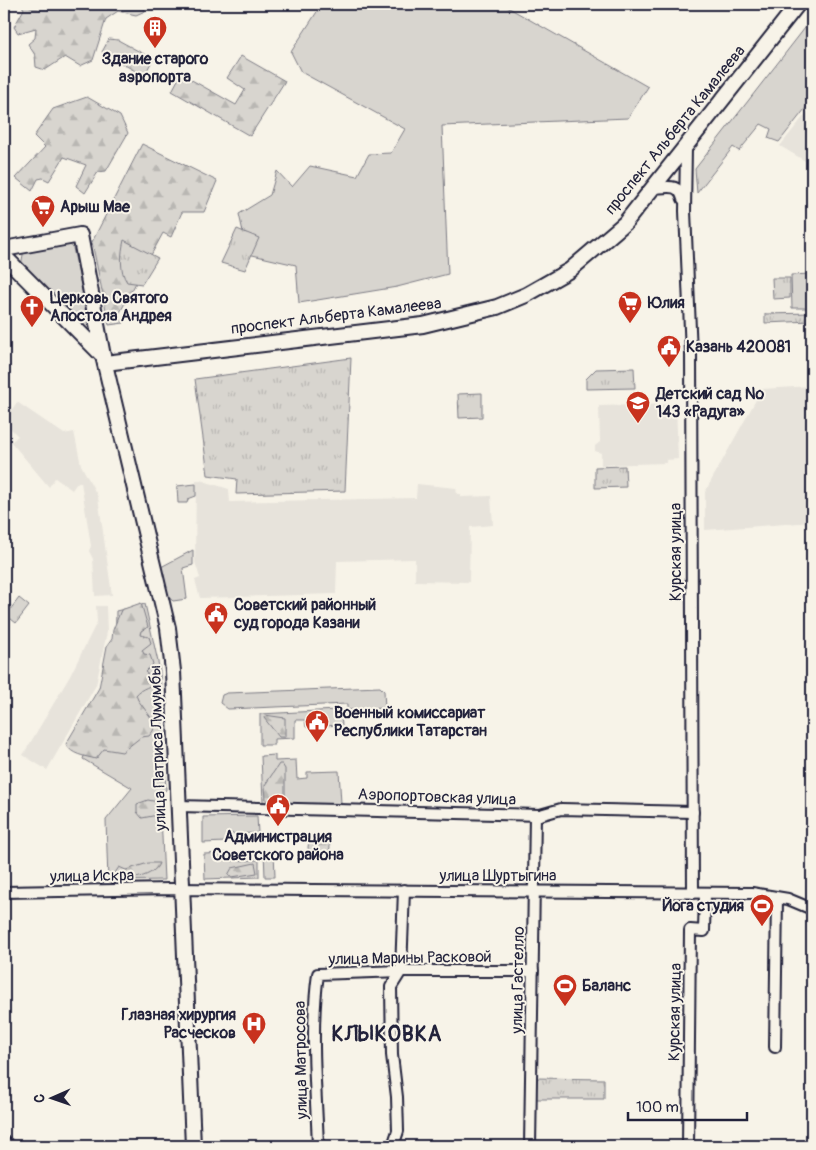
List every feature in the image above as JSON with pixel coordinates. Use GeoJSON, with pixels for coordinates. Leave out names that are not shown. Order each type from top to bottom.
{"type":"FeatureCollection","features":[{"type":"Feature","properties":{"kind":"main road","name":"проспект Альберта Камалеева"},"geometry":{"type":"LineString","coordinates":[[104,360],[423,325],[497,307],[526,295],[570,270],[625,223],[798,4]]}},
{"type":"Feature","properties":{"kind":"main road","name":"улица Патриса Лумумбы"},"geometry":{"type":"LineString","coordinates":[[4,249],[80,235],[104,360],[168,628],[174,672],[193,1146]]}},
{"type":"Feature","properties":{"kind":"main road"},"geometry":{"type":"LineString","coordinates":[[16,268],[18,254],[25,245]]}},
{"type":"Feature","properties":{"kind":"main road"},"geometry":{"type":"LineString","coordinates":[[4,256],[104,360]]}},
{"type":"Feature","properties":{"kind":"street","name":"Курская улица"},"geometry":{"type":"LineString","coordinates":[[686,148],[685,211],[691,353],[693,892]]}},
{"type":"Feature","properties":{"kind":"street","name":"Курская улица"},"geometry":{"type":"LineString","coordinates":[[654,188],[678,188],[685,211]]}},
{"type":"Feature","properties":{"kind":"street","name":"Аэропортовская улица"},"geometry":{"type":"LineString","coordinates":[[178,806],[535,815],[543,815],[561,809],[693,812]]}},
{"type":"Feature","properties":{"kind":"street","name":"улица Гастелло"},"geometry":{"type":"LineString","coordinates":[[530,1146],[535,815]]}},
{"type":"Feature","properties":{"kind":"street","name":"улица Шуртыгина"},"geometry":{"type":"LineString","coordinates":[[182,890],[534,890],[752,893],[777,898],[812,909]]}},
{"type":"Feature","properties":{"kind":"street","name":"улица Искра"},"geometry":{"type":"LineString","coordinates":[[4,892],[182,890]]}},
{"type":"Feature","properties":{"kind":"street"},"geometry":{"type":"LineString","coordinates":[[393,1146],[398,1131],[397,1097],[392,1055],[391,986],[401,971],[404,890]]}},
{"type":"Feature","properties":{"kind":"street","name":"Курская улица"},"geometry":{"type":"LineString","coordinates":[[688,1146],[690,930],[704,931],[705,893]]}},
{"type":"Feature","properties":{"kind":"street"},"geometry":{"type":"LineString","coordinates":[[776,1047],[777,898]]}},
{"type":"Feature","properties":{"kind":"street","name":"улица Марины Расковой"},"geometry":{"type":"LineString","coordinates":[[318,974],[401,971],[533,971]]}},
{"type":"Feature","properties":{"kind":"street","name":"улица Матросова"},"geometry":{"type":"LineString","coordinates":[[318,974],[314,1002],[318,1146]]}},
{"type":"Feature","properties":{"kind":"shaded area"},"geometry":{"type":"Polygon","coordinates":[[[812,106],[812,165],[780,146],[812,106]]]}},
{"type":"Feature","properties":{"kind":"shaded area"},"geometry":{"type":"Polygon","coordinates":[[[812,386],[812,522],[705,530],[705,492],[762,389],[812,386]]]}},
{"type":"Feature","properties":{"kind":"shaded area"},"geometry":{"type":"Polygon","coordinates":[[[17,402],[64,434],[74,432],[81,465],[98,497],[112,595],[95,596],[93,559],[89,551],[91,546],[81,482],[77,483],[72,490],[55,478],[49,487],[11,442],[18,436],[10,428],[11,411],[17,402]]]}},
{"type":"Feature","properties":{"kind":"shaded area","name":"Детский сад № 143 «Радуга»"},"geometry":{"type":"Polygon","coordinates":[[[676,404],[678,459],[666,460],[666,463],[601,465],[601,453],[595,451],[595,446],[600,442],[599,406],[676,404]]]}},
{"type":"Feature","properties":{"kind":"shaded area"},"geometry":{"type":"Polygon","coordinates":[[[200,480],[229,489],[230,502],[416,498],[417,484],[456,488],[457,494],[461,494],[461,497],[491,496],[493,525],[470,527],[469,582],[415,581],[415,559],[337,561],[336,594],[200,598],[195,580],[200,578],[195,562],[196,481],[200,480]]]}},
{"type":"Feature","properties":{"kind":"shaded area"},"geometry":{"type":"Polygon","coordinates":[[[96,606],[106,606],[107,632],[96,685],[47,770],[23,755],[70,676],[97,622],[96,606]]]}},
{"type":"Feature","properties":{"kind":"green space"},"geometry":{"type":"Polygon","coordinates":[[[21,4],[142,4],[145,11],[136,15],[118,11],[106,19],[93,60],[80,66],[65,57],[45,70],[36,67],[35,55],[28,44],[35,38],[36,28],[18,33],[14,27],[24,9],[21,4]]]}},
{"type":"Feature","properties":{"kind":"green space"},"geometry":{"type":"Polygon","coordinates":[[[322,4],[502,4],[648,87],[628,118],[442,126],[448,274],[397,287],[299,303],[296,265],[248,254],[239,214],[270,195],[277,171],[292,187],[310,166],[357,176],[369,154],[391,153],[405,129],[301,72],[291,52],[322,4]]]}},
{"type":"Feature","properties":{"kind":"green space"},"geometry":{"type":"Polygon","coordinates":[[[812,19],[812,100],[779,142],[768,138],[771,129],[761,124],[739,151],[733,147],[697,193],[695,169],[812,19]]]}},
{"type":"Feature","properties":{"kind":"green space"},"geometry":{"type":"Polygon","coordinates":[[[109,39],[118,40],[153,59],[144,76],[102,52],[109,39]]]}},
{"type":"Feature","properties":{"kind":"green space"},"geometry":{"type":"Polygon","coordinates":[[[241,56],[285,81],[250,136],[172,91],[181,74],[236,105],[245,90],[227,78],[241,56]]]}},
{"type":"Feature","properties":{"kind":"green space"},"geometry":{"type":"Polygon","coordinates":[[[87,97],[120,116],[128,133],[106,171],[98,172],[85,193],[76,186],[86,165],[64,157],[49,181],[43,178],[38,179],[32,191],[16,178],[45,147],[34,136],[53,109],[87,97]]]}},
{"type":"Feature","properties":{"kind":"green space"},"geometry":{"type":"Polygon","coordinates":[[[142,144],[217,181],[204,212],[182,212],[171,237],[163,233],[118,316],[124,323],[109,325],[92,242],[142,144]]]}},
{"type":"Feature","properties":{"kind":"green space"},"geometry":{"type":"Polygon","coordinates":[[[237,229],[259,238],[245,270],[221,263],[237,229]]]}},
{"type":"Feature","properties":{"kind":"green space"},"geometry":{"type":"Polygon","coordinates":[[[124,240],[158,258],[142,284],[127,282],[124,278],[121,262],[124,240]]]}},
{"type":"Feature","properties":{"kind":"green space"},"geometry":{"type":"Polygon","coordinates":[[[69,243],[73,248],[91,331],[85,331],[21,266],[24,249],[69,243]]]}},
{"type":"Feature","properties":{"kind":"green space"},"geometry":{"type":"Polygon","coordinates":[[[811,274],[812,308],[792,308],[791,275],[811,274]]]}},
{"type":"Feature","properties":{"kind":"green space"},"geometry":{"type":"Polygon","coordinates":[[[772,278],[790,278],[790,298],[773,299],[772,278]]]}},
{"type":"Feature","properties":{"kind":"green space"},"geometry":{"type":"Polygon","coordinates":[[[812,313],[812,321],[765,323],[765,314],[812,313]]]}},
{"type":"Feature","properties":{"kind":"green space"},"geometry":{"type":"Polygon","coordinates":[[[351,358],[345,491],[236,494],[237,479],[208,475],[195,379],[351,358]]]}},
{"type":"Feature","properties":{"kind":"green space"},"geometry":{"type":"Polygon","coordinates":[[[634,368],[635,388],[586,389],[586,379],[596,369],[634,368]]]}},
{"type":"Feature","properties":{"kind":"green space"},"geometry":{"type":"Polygon","coordinates":[[[482,393],[482,417],[459,418],[458,394],[482,393]]]}},
{"type":"Feature","properties":{"kind":"green space"},"geometry":{"type":"Polygon","coordinates":[[[625,466],[626,487],[595,488],[595,467],[625,466]]]}},
{"type":"Feature","properties":{"kind":"green space"},"geometry":{"type":"Polygon","coordinates":[[[196,484],[196,496],[188,499],[187,503],[178,503],[177,486],[196,484]]]}},
{"type":"Feature","properties":{"kind":"green space"},"geometry":{"type":"Polygon","coordinates":[[[193,550],[193,565],[183,568],[187,599],[173,601],[167,596],[161,567],[193,550]]]}},
{"type":"Feature","properties":{"kind":"green space"},"geometry":{"type":"Polygon","coordinates":[[[19,598],[29,606],[16,623],[6,615],[19,598]]]}},
{"type":"Feature","properties":{"kind":"green space"},"geometry":{"type":"Polygon","coordinates":[[[141,603],[148,627],[141,631],[140,635],[149,637],[151,643],[142,650],[144,654],[150,655],[153,664],[145,672],[156,681],[136,695],[155,723],[153,731],[149,736],[141,737],[122,752],[104,749],[96,759],[71,751],[66,744],[99,688],[107,646],[112,639],[113,630],[121,610],[141,603]]]}},
{"type":"Feature","properties":{"kind":"green space"},"geometry":{"type":"Polygon","coordinates":[[[145,604],[160,671],[166,790],[160,793],[164,880],[108,881],[106,820],[132,788],[83,759],[115,669],[116,611],[145,604]]]}},
{"type":"Feature","properties":{"kind":"green space"},"geometry":{"type":"Polygon","coordinates":[[[380,687],[384,691],[385,708],[347,710],[347,704],[228,709],[220,703],[222,695],[227,693],[380,687]]]}},
{"type":"Feature","properties":{"kind":"green space"},"geometry":{"type":"Polygon","coordinates":[[[337,710],[341,716],[342,725],[306,727],[305,720],[295,720],[295,738],[274,739],[274,745],[260,745],[260,714],[337,710]]]}},
{"type":"Feature","properties":{"kind":"green space"},"geometry":{"type":"Polygon","coordinates":[[[265,715],[285,718],[285,737],[279,737],[264,718],[265,715]]]}},
{"type":"Feature","properties":{"kind":"green space"},"geometry":{"type":"Polygon","coordinates":[[[275,755],[275,761],[296,760],[297,779],[307,778],[307,772],[339,771],[341,803],[337,806],[263,802],[261,756],[275,755]]]}},
{"type":"Feature","properties":{"kind":"green space"},"geometry":{"type":"Polygon","coordinates":[[[279,764],[282,764],[285,769],[285,802],[266,800],[265,785],[279,764]]]}},
{"type":"Feature","properties":{"kind":"green space"},"geometry":{"type":"Polygon","coordinates":[[[148,800],[158,802],[158,815],[142,818],[137,812],[137,804],[148,800]]]}},
{"type":"Feature","properties":{"kind":"green space"},"geometry":{"type":"Polygon","coordinates":[[[257,816],[258,833],[226,834],[226,842],[203,843],[203,817],[257,816]]]}},
{"type":"Feature","properties":{"kind":"green space"},"geometry":{"type":"Polygon","coordinates":[[[319,836],[327,839],[330,847],[327,855],[319,858],[311,855],[308,847],[311,839],[319,836]]]}},
{"type":"Feature","properties":{"kind":"green space"},"geometry":{"type":"Polygon","coordinates":[[[264,851],[274,851],[275,877],[265,877],[264,851]]]}},
{"type":"Feature","properties":{"kind":"green space"},"geometry":{"type":"Polygon","coordinates":[[[227,853],[227,861],[259,860],[259,877],[205,879],[204,854],[227,853]]]}},
{"type":"Feature","properties":{"kind":"green space"},"geometry":{"type":"Polygon","coordinates":[[[148,863],[159,863],[147,875],[127,879],[116,878],[115,873],[119,867],[126,870],[148,863]]]}},
{"type":"Feature","properties":{"kind":"green space"},"geometry":{"type":"Polygon","coordinates":[[[255,863],[257,873],[232,877],[228,875],[232,868],[255,863]]]}},
{"type":"Feature","properties":{"kind":"green space"},"geometry":{"type":"Polygon","coordinates":[[[534,1078],[604,1079],[604,1099],[534,1099],[534,1078]]]}},
{"type":"Feature","properties":{"kind":"place","name":"Здание старого аэропорта"},"geometry":{"type":"Point","coordinates":[155,49]}},
{"type":"Feature","properties":{"kind":"place","name":"Арыш Мае"},"geometry":{"type":"Point","coordinates":[43,228]}},
{"type":"Feature","properties":{"kind":"place","name":"Юлия"},"geometry":{"type":"Point","coordinates":[630,324]}},
{"type":"Feature","properties":{"kind":"place","name":"Церковь Святого Апостола Андрея"},"geometry":{"type":"Point","coordinates":[32,328]}},
{"type":"Feature","properties":{"kind":"place","name":"Казань 420081"},"geometry":{"type":"Point","coordinates":[669,368]}},
{"type":"Feature","properties":{"kind":"place","name":"Детский сад № 143 «Радуга»"},"geometry":{"type":"Point","coordinates":[638,424]}},
{"type":"Feature","properties":{"kind":"place","name":"Советский районный суд города Казани"},"geometry":{"type":"Point","coordinates":[216,635]}},
{"type":"Feature","properties":{"kind":"place","name":"Военный комиссариат Республики Татарстан"},"geometry":{"type":"Point","coordinates":[317,743]}},
{"type":"Feature","properties":{"kind":"place","name":"Администрация Советского района"},"geometry":{"type":"Point","coordinates":[278,827]}},
{"type":"Feature","properties":{"kind":"place","name":"Йога студия"},"geometry":{"type":"Point","coordinates":[762,927]}},
{"type":"Feature","properties":{"kind":"place","name":"Баланс"},"geometry":{"type":"Point","coordinates":[565,1007]}},
{"type":"Feature","properties":{"kind":"place","name":"Глазная хирургия Расческов"},"geometry":{"type":"Point","coordinates":[254,1045]}},
{"type":"Feature","properties":{"kind":"district","name":"КЛЫКОВКА"},"geometry":{"type":"Point","coordinates":[387,1034]}}]}
